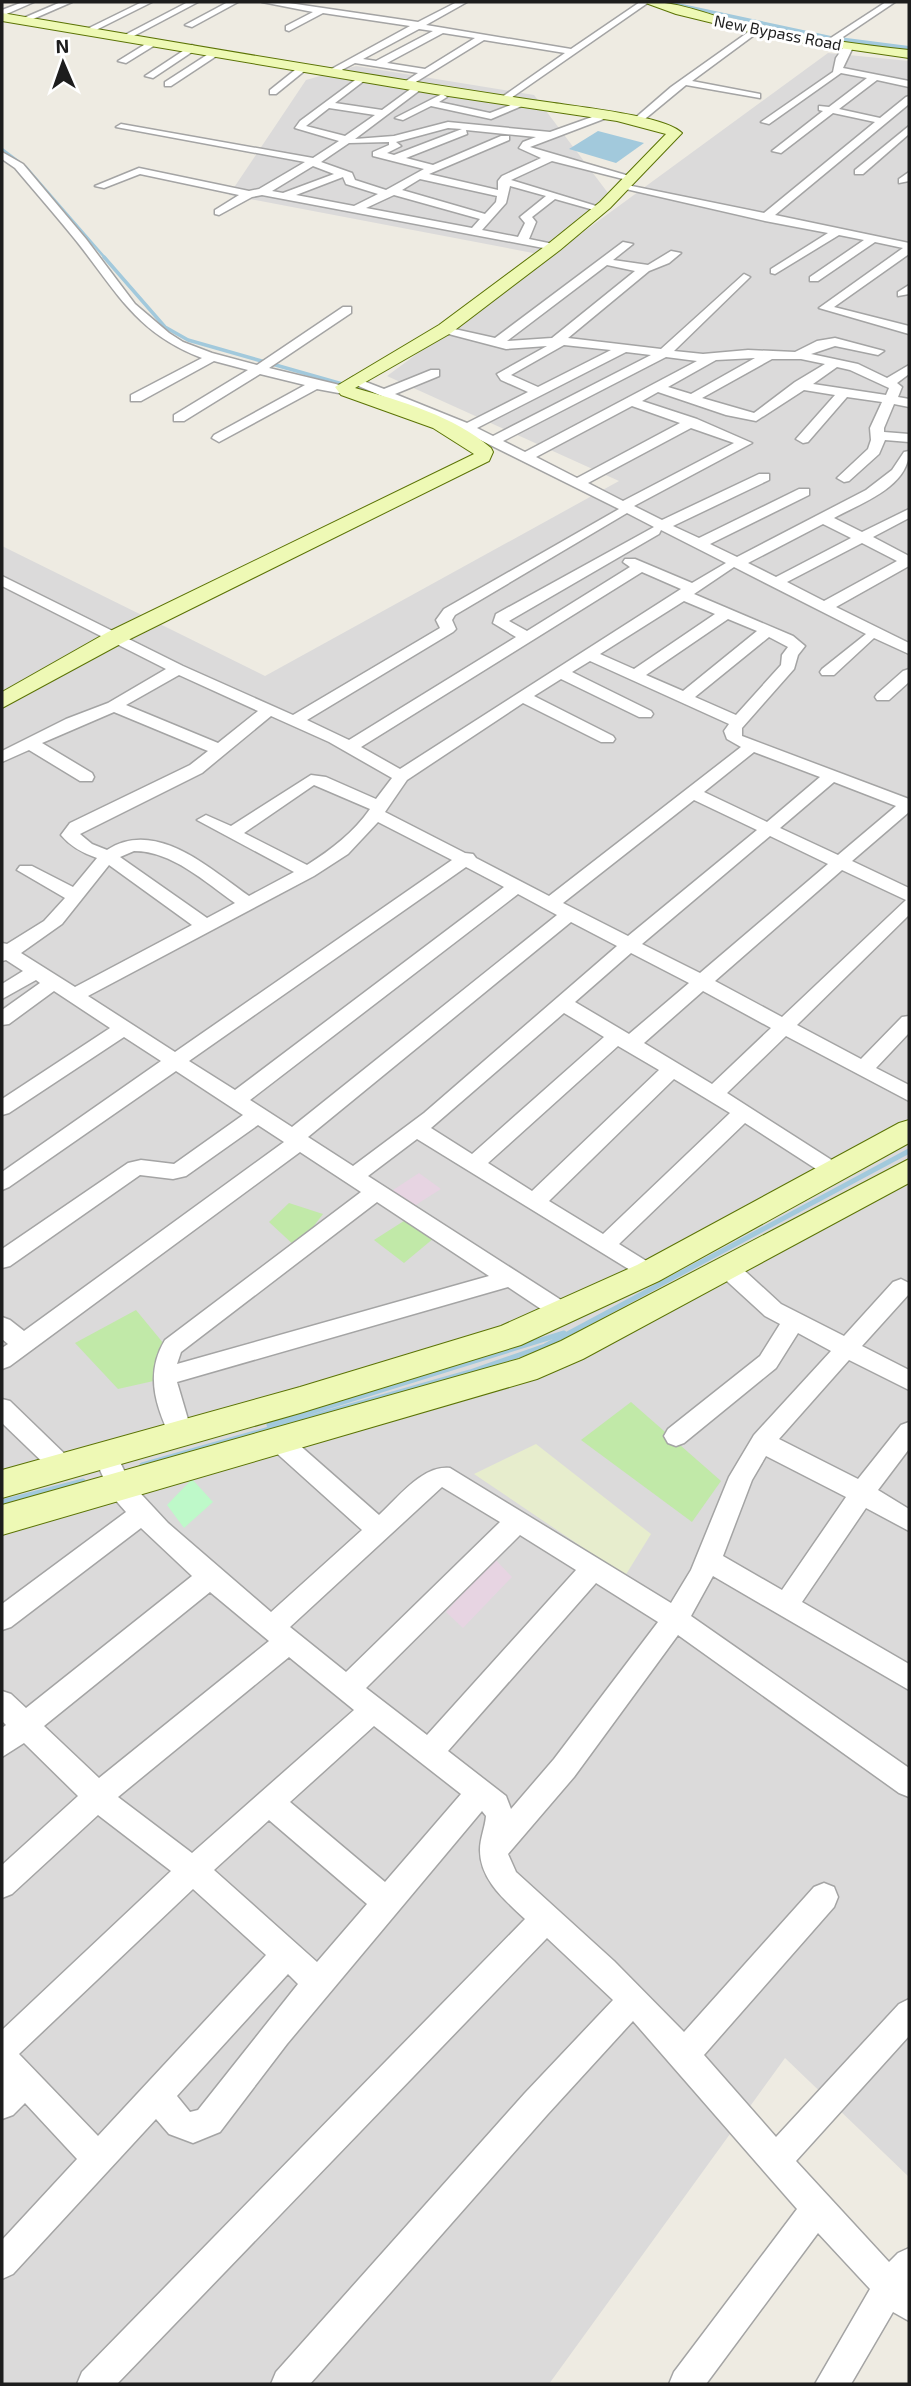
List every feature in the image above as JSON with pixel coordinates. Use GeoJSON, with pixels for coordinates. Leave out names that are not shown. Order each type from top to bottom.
{"type":"FeatureCollection","features":[{"type":"Feature","properties":{"kind":"street"},"geometry":{"type":"LineString","coordinates":[[2,15],[30,2]]}},
{"type":"Feature","properties":{"kind":"street"},"geometry":{"type":"LineString","coordinates":[[23,20],[68,2]]}},
{"type":"Feature","properties":{"kind":"street"},"geometry":{"type":"LineString","coordinates":[[89,30],[148,2]]}},
{"type":"Feature","properties":{"kind":"street"},"geometry":{"type":"LineString","coordinates":[[125,37],[194,2]]}},
{"type":"Feature","properties":{"kind":"street"},"geometry":{"type":"LineString","coordinates":[[190,25],[234,2]]}},
{"type":"Feature","properties":{"kind":"street"},"geometry":{"type":"LineString","coordinates":[[266,2],[573,52]]}},
{"type":"Feature","properties":{"kind":"street"},"geometry":{"type":"LineString","coordinates":[[331,72],[463,2]]}},
{"type":"Feature","properties":{"kind":"street"},"geometry":{"type":"LineString","coordinates":[[505,99],[647,2]]}},
{"type":"Feature","properties":{"kind":"street","name":"New Bypass Road"},"geometry":{"type":"LineString","coordinates":[[647,2],[757,30],[831,41],[848,47],[909,54]]}},
{"type":"Feature","properties":{"kind":"street"},"geometry":{"type":"LineString","coordinates":[[885,2],[890,2]]}},
{"type":"Feature","properties":{"kind":"street"},"geometry":{"type":"LineString","coordinates":[[831,41],[890,2]]}},
{"type":"Feature","properties":{"kind":"street"},"geometry":{"type":"LineString","coordinates":[[289,28],[322,10]]}},
{"type":"Feature","properties":{"kind":"street"},"geometry":{"type":"LineString","coordinates":[[2,15],[362,78],[637,121],[675,133],[601,209],[554,247],[445,329],[348,385]]}},
{"type":"Feature","properties":{"kind":"street"},"geometry":{"type":"LineString","coordinates":[[433,18],[446,20]]}},
{"type":"Feature","properties":{"kind":"street"},"geometry":{"type":"LineString","coordinates":[[377,64],[442,30]]}},
{"type":"Feature","properties":{"kind":"street"},"geometry":{"type":"LineString","coordinates":[[637,121],[684,82],[757,30]]}},
{"type":"Feature","properties":{"kind":"street"},"geometry":{"type":"LineString","coordinates":[[453,41],[465,34]]}},
{"type":"Feature","properties":{"kind":"street"},"geometry":{"type":"LineString","coordinates":[[262,192],[346,141],[382,114],[427,72],[483,37]]}},
{"type":"Feature","properties":{"kind":"street"},"geometry":{"type":"LineString","coordinates":[[574,40],[587,42]]}},
{"type":"Feature","properties":{"kind":"street"},"geometry":{"type":"LineString","coordinates":[[123,61],[155,42]]}},
{"type":"Feature","properties":{"kind":"street"},"geometry":{"type":"LineString","coordinates":[[839,71],[841,58],[848,47]]}},
{"type":"Feature","properties":{"kind":"street"},"geometry":{"type":"LineString","coordinates":[[150,76],[191,48]]}},
{"type":"Feature","properties":{"kind":"street"},"geometry":{"type":"LineString","coordinates":[[168,85],[216,53]]}},
{"type":"Feature","properties":{"kind":"street"},"geometry":{"type":"LineString","coordinates":[[354,60],[427,72]]}},
{"type":"Feature","properties":{"kind":"street"},"geometry":{"type":"LineString","coordinates":[[407,69],[418,62]]}},
{"type":"Feature","properties":{"kind":"street"},"geometry":{"type":"LineString","coordinates":[[273,92],[303,68]]}},
{"type":"Feature","properties":{"kind":"street"},"geometry":{"type":"LineString","coordinates":[[766,122],[839,71],[909,84]]}},
{"type":"Feature","properties":{"kind":"street"},"geometry":{"type":"LineString","coordinates":[[777,151],[875,77]]}},
{"type":"Feature","properties":{"kind":"street"},"geometry":{"type":"LineString","coordinates":[[362,78],[305,121],[300,126],[303,130],[346,141],[377,141],[396,145],[377,154],[433,168]]}},
{"type":"Feature","properties":{"kind":"street"},"geometry":{"type":"LineString","coordinates":[[684,82],[757,96]]}},
{"type":"Feature","properties":{"kind":"street"},"geometry":{"type":"LineString","coordinates":[[400,118],[451,92]]}},
{"type":"Feature","properties":{"kind":"street"},"geometry":{"type":"LineString","coordinates":[[765,218],[909,100]]}},
{"type":"Feature","properties":{"kind":"street"},"geometry":{"type":"LineString","coordinates":[[429,103],[494,116],[526,102]]}},
{"type":"Feature","properties":{"kind":"street"},"geometry":{"type":"LineString","coordinates":[[796,102],[882,121]]}},
{"type":"Feature","properties":{"kind":"street"},"geometry":{"type":"LineString","coordinates":[[327,105],[438,126],[471,127],[507,134],[550,135]]}},
{"type":"Feature","properties":{"kind":"street"},"geometry":{"type":"LineString","coordinates":[[394,159],[471,127],[479,115]]}},
{"type":"Feature","properties":{"kind":"street"},"geometry":{"type":"LineString","coordinates":[[526,145],[606,116]]}},
{"type":"Feature","properties":{"kind":"street"},"geometry":{"type":"LineString","coordinates":[[305,121],[360,131]]}},
{"type":"Feature","properties":{"kind":"street"},"geometry":{"type":"LineString","coordinates":[[377,141],[438,126]]}},
{"type":"Feature","properties":{"kind":"street"},"geometry":{"type":"LineString","coordinates":[[121,127],[313,162],[349,176],[350,182],[424,199],[487,218]]}},
{"type":"Feature","properties":{"kind":"street"},"geometry":{"type":"LineString","coordinates":[[859,173],[904,140],[909,128]]}},
{"type":"Feature","properties":{"kind":"street"},"geometry":{"type":"LineString","coordinates":[[867,133],[904,140]]}},
{"type":"Feature","properties":{"kind":"street"},"geometry":{"type":"LineString","coordinates":[[507,134],[526,145]]}},
{"type":"Feature","properties":{"kind":"street"},"geometry":{"type":"LineString","coordinates":[[354,210],[390,193],[418,175],[507,134]]}},
{"type":"Feature","properties":{"kind":"street"},"geometry":{"type":"LineString","coordinates":[[526,145],[524,148],[527,150],[627,182],[765,218],[909,248]]}},
{"type":"Feature","properties":{"kind":"street"},"geometry":{"type":"LineString","coordinates":[[2,155],[19,166],[82,240],[131,306],[172,341],[213,357],[265,365],[315,384],[348,385],[386,393],[467,428],[494,448],[732,565],[909,660]]}},
{"type":"Feature","properties":{"kind":"street"},"geometry":{"type":"LineString","coordinates":[[474,232],[501,203],[503,181],[509,175],[550,158]]}},
{"type":"Feature","properties":{"kind":"street"},"geometry":{"type":"LineString","coordinates":[[100,186],[139,171],[248,194],[262,192],[554,247]]}},
{"type":"Feature","properties":{"kind":"street"},"geometry":{"type":"LineString","coordinates":[[282,197],[343,174]]}},
{"type":"Feature","properties":{"kind":"street"},"geometry":{"type":"LineString","coordinates":[[418,175],[502,194]]}},
{"type":"Feature","properties":{"kind":"street"},"geometry":{"type":"LineString","coordinates":[[503,181],[601,209]]}},
{"type":"Feature","properties":{"kind":"street"},"geometry":{"type":"LineString","coordinates":[[219,212],[248,194]]}},
{"type":"Feature","properties":{"kind":"street"},"geometry":{"type":"LineString","coordinates":[[522,241],[531,222],[525,217],[553,196]]}},
{"type":"Feature","properties":{"kind":"street"},"geometry":{"type":"LineString","coordinates":[[395,217],[424,199]]}},
{"type":"Feature","properties":{"kind":"street"},"geometry":{"type":"LineString","coordinates":[[894,243],[909,229]]}},
{"type":"Feature","properties":{"kind":"street"},"geometry":{"type":"LineString","coordinates":[[775,271],[836,232]]}},
{"type":"Feature","properties":{"kind":"street"},"geometry":{"type":"LineString","coordinates":[[814,279],[873,239]]}},
{"type":"Feature","properties":{"kind":"street"},"geometry":{"type":"LineString","coordinates":[[497,343],[627,244]]}},
{"type":"Feature","properties":{"kind":"street"},"geometry":{"type":"LineString","coordinates":[[897,339],[825,308],[909,248]]}},
{"type":"Feature","properties":{"kind":"street"},"geometry":{"type":"LineString","coordinates":[[604,261],[645,269],[658,267],[675,253]]}},
{"type":"Feature","properties":{"kind":"street"},"geometry":{"type":"LineString","coordinates":[[539,392],[503,374],[561,341],[645,269]]}},
{"type":"Feature","properties":{"kind":"street"},"geometry":{"type":"LineString","coordinates":[[3,698],[116,637],[482,457],[663,354],[744,277]]}},
{"type":"Feature","properties":{"kind":"street"},"geometry":{"type":"LineString","coordinates":[[180,418],[347,310]]}},
{"type":"Feature","properties":{"kind":"street"},"geometry":{"type":"LineString","coordinates":[[75,995],[308,872],[342,850],[378,810],[401,776],[424,759],[732,565],[903,474],[892,449],[877,428],[896,387],[854,367],[800,355],[713,358],[561,341],[513,345],[445,329]]}},
{"type":"Feature","properties":{"kind":"street"},"geometry":{"type":"LineString","coordinates":[[800,355],[821,344],[897,339]]}},
{"type":"Feature","properties":{"kind":"street"},"geometry":{"type":"LineString","coordinates":[[854,367],[897,339]]}},
{"type":"Feature","properties":{"kind":"street"},"geometry":{"type":"LineString","coordinates":[[467,428],[622,349]]}},
{"type":"Feature","properties":{"kind":"street"},"geometry":{"type":"LineString","coordinates":[[692,399],[769,355]]}},
{"type":"Feature","properties":{"kind":"street"},"geometry":{"type":"LineString","coordinates":[[136,398],[213,357]]}},
{"type":"Feature","properties":{"kind":"street"},"geometry":{"type":"LineString","coordinates":[[526,457],[713,358]]}},
{"type":"Feature","properties":{"kind":"street"},"geometry":{"type":"LineString","coordinates":[[656,387],[731,412],[756,417],[835,363]]}},
{"type":"Feature","properties":{"kind":"street"},"geometry":{"type":"LineString","coordinates":[[889,382],[909,369]]}},
{"type":"Feature","properties":{"kind":"street"},"geometry":{"type":"LineString","coordinates":[[386,393],[435,373]]}},
{"type":"Feature","properties":{"kind":"street"},"geometry":{"type":"LineString","coordinates":[[219,438],[315,384]]}},
{"type":"Feature","properties":{"kind":"street"},"geometry":{"type":"LineString","coordinates":[[348,385],[459,435],[526,457],[578,483],[622,510]]}},
{"type":"Feature","properties":{"kind":"street"},"geometry":{"type":"LineString","coordinates":[[800,385],[909,403]]}},
{"type":"Feature","properties":{"kind":"street"},"geometry":{"type":"LineString","coordinates":[[803,439],[843,393]]}},
{"type":"Feature","properties":{"kind":"street"},"geometry":{"type":"LineString","coordinates":[[294,721],[442,634],[448,629],[444,620],[449,612],[622,510],[745,443],[631,401]]}},
{"type":"Feature","properties":{"kind":"street"},"geometry":{"type":"LineString","coordinates":[[578,483],[692,422]]}},
{"type":"Feature","properties":{"kind":"street"},"geometry":{"type":"LineString","coordinates":[[844,478],[909,439]]}},
{"type":"Feature","properties":{"kind":"street"},"geometry":{"type":"LineString","coordinates":[[527,637],[501,623],[501,617],[658,528],[764,477]]}},
{"type":"Feature","properties":{"kind":"street"},"geometry":{"type":"LineString","coordinates":[[699,544],[804,492]]}},
{"type":"Feature","properties":{"kind":"street"},"geometry":{"type":"LineString","coordinates":[[775,583],[909,513]]}},
{"type":"Feature","properties":{"kind":"street"},"geometry":{"type":"LineString","coordinates":[[823,518],[909,560]]}},
{"type":"Feature","properties":{"kind":"street"},"geometry":{"type":"LineString","coordinates":[[658,528],[699,544],[732,565],[775,583],[903,646],[909,630]]}},
{"type":"Feature","properties":{"kind":"street"},"geometry":{"type":"LineString","coordinates":[[474,1164],[623,1040],[704,983],[909,805],[752,747],[732,736],[738,722],[789,666],[790,655],[797,646],[795,642],[727,613],[612,554]]}},
{"type":"Feature","properties":{"kind":"street"},"geometry":{"type":"LineString","coordinates":[[824,607],[909,560]]}},
{"type":"Feature","properties":{"kind":"street"},"geometry":{"type":"LineString","coordinates":[[349,747],[640,567]]}},
{"type":"Feature","properties":{"kind":"street"},"geometry":{"type":"LineString","coordinates":[[2,580],[177,669],[349,747],[401,776]]}},
{"type":"Feature","properties":{"kind":"street"},"geometry":{"type":"LineString","coordinates":[[635,675],[727,613]]}},
{"type":"Feature","properties":{"kind":"street"},"geometry":{"type":"LineString","coordinates":[[684,698],[768,631]]}},
{"type":"Feature","properties":{"kind":"street"},"geometry":{"type":"LineString","coordinates":[[828,672],[867,638]]}},
{"type":"Feature","properties":{"kind":"street"},"geometry":{"type":"LineString","coordinates":[[590,655],[738,722]]}},
{"type":"Feature","properties":{"kind":"street"},"geometry":{"type":"LineString","coordinates":[[2,757],[72,722],[114,706],[177,669]]}},
{"type":"Feature","properties":{"kind":"street"},"geometry":{"type":"LineString","coordinates":[[561,673],[645,714]]}},
{"type":"Feature","properties":{"kind":"street"},"geometry":{"type":"LineString","coordinates":[[883,696],[909,674]]}},
{"type":"Feature","properties":{"kind":"street"},"geometry":{"type":"LineString","coordinates":[[523,697],[607,739]]}},
{"type":"Feature","properties":{"kind":"street"},"geometry":{"type":"LineString","coordinates":[[114,706],[219,750]]}},
{"type":"Feature","properties":{"kind":"street"},"geometry":{"type":"LineString","coordinates":[[204,925],[108,856],[86,848],[70,835],[72,831],[196,769],[269,710]]}},
{"type":"Feature","properties":{"kind":"street"},"geometry":{"type":"LineString","coordinates":[[30,743],[86,777]]}},
{"type":"Feature","properties":{"kind":"street"},"geometry":{"type":"LineString","coordinates":[[552,903],[752,747]]}},
{"type":"Feature","properties":{"kind":"street"},"geometry":{"type":"LineString","coordinates":[[354,1176],[417,1129],[630,944],[832,776]]}},
{"type":"Feature","properties":{"kind":"street"},"geometry":{"type":"LineString","coordinates":[[232,833],[310,780],[320,781],[909,1094]]}},
{"type":"Feature","properties":{"kind":"street"},"geometry":{"type":"LineString","coordinates":[[694,794],[909,895]]}},
{"type":"Feature","properties":{"kind":"street"},"geometry":{"type":"LineString","coordinates":[[206,820],[308,872]]}},
{"type":"Feature","properties":{"kind":"street"},"geometry":{"type":"LineString","coordinates":[[247,903],[161,849],[121,846],[108,856],[48,926],[4,952],[75,995],[564,1313]]}},
{"type":"Feature","properties":{"kind":"street"},"geometry":{"type":"LineString","coordinates":[[2,1182],[467,859]]}},
{"type":"Feature","properties":{"kind":"street"},"geometry":{"type":"LineString","coordinates":[[26,870],[76,896]]}},
{"type":"Feature","properties":{"kind":"street"},"geometry":{"type":"LineString","coordinates":[[236,1100],[518,886]]}},
{"type":"Feature","properties":{"kind":"street"},"geometry":{"type":"LineString","coordinates":[[714,1094],[909,905]]}},
{"type":"Feature","properties":{"kind":"street"},"geometry":{"type":"LineString","coordinates":[[2,1360],[296,1139],[571,913]]}},
{"type":"Feature","properties":{"kind":"street"},"geometry":{"type":"LineString","coordinates":[[2,993],[36,971]]}},
{"type":"Feature","properties":{"kind":"street"},"geometry":{"type":"LineString","coordinates":[[2,1019],[54,982]]}},
{"type":"Feature","properties":{"kind":"street"},"geometry":{"type":"LineString","coordinates":[[562,1003],[744,1112],[834,1171]]}},
{"type":"Feature","properties":{"kind":"street"},"geometry":{"type":"LineString","coordinates":[[864,1068],[909,1022]]}},
{"type":"Feature","properties":{"kind":"street"},"geometry":{"type":"LineString","coordinates":[[2,1108],[125,1028]]}},
{"type":"Feature","properties":{"kind":"street"},"geometry":{"type":"LineString","coordinates":[[534,1202],[673,1069]]}},
{"type":"Feature","properties":{"kind":"street"},"geometry":{"type":"LineString","coordinates":[[604,1246],[744,1112]]}},
{"type":"Feature","properties":{"kind":"street"},"geometry":{"type":"LineString","coordinates":[[2,1260],[135,1168],[153,1167],[169,1173],[179,1171],[259,1114]]}},
{"type":"Feature","properties":{"kind":"street"},"geometry":{"type":"LineString","coordinates":[[417,1129],[648,1273]]}},
{"type":"Feature","properties":{"kind":"street"},"geometry":{"type":"LineString","coordinates":[[2,1484],[510,1336],[648,1273],[909,1130]]}},
{"type":"Feature","properties":{"kind":"street"},"geometry":{"type":"LineString","coordinates":[[2,1520],[526,1370],[572,1350],[906,1175]]}},
{"type":"Feature","properties":{"kind":"street"},"geometry":{"type":"LineString","coordinates":[[180,1433],[162,1369],[166,1355],[177,1341],[377,1191]]}},
{"type":"Feature","properties":{"kind":"street"},"geometry":{"type":"LineString","coordinates":[[726,1267],[759,1299],[794,1321],[909,1381]]}},
{"type":"Feature","properties":{"kind":"street"},"geometry":{"type":"LineString","coordinates":[[163,1377],[511,1278]]}},
{"type":"Feature","properties":{"kind":"street"},"geometry":{"type":"LineString","coordinates":[[494,1850],[564,1768],[675,1619],[708,1560],[741,1477],[761,1442],[845,1346],[901,1288]]}},
{"type":"Feature","properties":{"kind":"street"},"geometry":{"type":"LineString","coordinates":[[676,1436],[768,1362],[794,1321]]}},
{"type":"Feature","properties":{"kind":"street"},"geometry":{"type":"LineString","coordinates":[[2,1326],[24,1344]]}},
{"type":"Feature","properties":{"kind":"street"},"geometry":{"type":"LineString","coordinates":[[2,1408],[62,1466]]}},
{"type":"Feature","properties":{"kind":"street"},"geometry":{"type":"LineString","coordinates":[[786,1605],[862,1493],[909,1432]]}},
{"type":"Feature","properties":{"kind":"street"},"geometry":{"type":"LineString","coordinates":[[280,1442],[379,1530]]}},
{"type":"Feature","properties":{"kind":"street"},"geometry":{"type":"LineString","coordinates":[[761,1442],[862,1493],[909,1521]]}},
{"type":"Feature","properties":{"kind":"street"},"geometry":{"type":"LineString","coordinates":[[105,1454],[120,1488],[210,1577],[347,1689],[496,1805],[500,1812],[494,1850],[497,1867],[506,1882],[633,2000],[818,2207],[903,2285],[832,2384]]}},
{"type":"Feature","properties":{"kind":"street"},"geometry":{"type":"LineString","coordinates":[[2,1884],[281,1634],[379,1530],[434,1480],[441,1477],[450,1478],[675,1619],[909,1784]]}},
{"type":"Feature","properties":{"kind":"street"},"geometry":{"type":"LineString","coordinates":[[2,1619],[143,1513]]}},
{"type":"Feature","properties":{"kind":"street"},"geometry":{"type":"LineString","coordinates":[[347,1689],[517,1521]]}},
{"type":"Feature","properties":{"kind":"street"},"geometry":{"type":"LineString","coordinates":[[708,1560],[909,1678]]}},
{"type":"Feature","properties":{"kind":"street"},"geometry":{"type":"LineString","coordinates":[[429,1752],[594,1568]]}},
{"type":"Feature","properties":{"kind":"street"},"geometry":{"type":"LineString","coordinates":[[2,1744],[210,1577]]}},
{"type":"Feature","properties":{"kind":"street"},"geometry":{"type":"LineString","coordinates":[[2,1703],[98,1796],[144,1836],[193,1870],[319,1983]]}},
{"type":"Feature","properties":{"kind":"street"},"geometry":{"type":"LineString","coordinates":[[2,2050],[193,1870],[373,1709]]}},
{"type":"Feature","properties":{"kind":"street"},"geometry":{"type":"LineString","coordinates":[[157,2096],[183,2126],[191,2130],[200,2128],[209,2121],[276,2033],[480,1793]]}},
{"type":"Feature","properties":{"kind":"street"},"geometry":{"type":"LineString","coordinates":[[269,1802],[387,1902]]}},
{"type":"Feature","properties":{"kind":"street"},"geometry":{"type":"LineString","coordinates":[[684,2055],[824,1898]]}},
{"type":"Feature","properties":{"kind":"street"},"geometry":{"type":"LineString","coordinates":[[94,2384],[546,1918]]}},
{"type":"Feature","properties":{"kind":"street"},"geometry":{"type":"LineString","coordinates":[[2,2263],[287,1954]]}},
{"type":"Feature","properties":{"kind":"street"},"geometry":{"type":"LineString","coordinates":[[288,2384],[633,2000]]}},
{"type":"Feature","properties":{"kind":"street"},"geometry":{"type":"LineString","coordinates":[[776,2160],[909,2014]]}},
{"type":"Feature","properties":{"kind":"street"},"geometry":{"type":"LineString","coordinates":[[2,2058],[99,2159]]}},
{"type":"Feature","properties":{"kind":"street"},"geometry":{"type":"LineString","coordinates":[[2,2104],[25,2082]]}},
{"type":"Feature","properties":{"kind":"street"},"geometry":{"type":"LineString","coordinates":[[686,2384],[818,2207]]}},
{"type":"Feature","properties":{"kind":"shaded area"},"geometry":{"type":"Polygon","coordinates":[[[828,53],[909,61],[909,2177],[785,2058],[549,2384],[2,2384],[2,546],[265,676],[619,481],[387,376],[549,256],[229,195],[306,80],[356,66],[534,95],[611,197],[571,241],[828,53]]]}},
{"type":"Feature","properties":{"kind":"shaded area"},"geometry":{"type":"Polygon","coordinates":[[[419,1173],[441,1189],[411,1208],[390,1192],[419,1173]]]}},
{"type":"Feature","properties":{"kind":"shaded area"},"geometry":{"type":"Polygon","coordinates":[[[494,1558],[512,1577],[463,1628],[446,1612],[494,1558]]]}},
{"type":"Feature","properties":{"kind":"green space"},"geometry":{"type":"Polygon","coordinates":[[[289,1203],[323,1214],[297,1248],[269,1222],[289,1203]]]}},
{"type":"Feature","properties":{"kind":"green space"},"geometry":{"type":"Polygon","coordinates":[[[407,1219],[434,1238],[404,1263],[374,1240],[407,1219]]]}},
{"type":"Feature","properties":{"kind":"green space"},"geometry":{"type":"Polygon","coordinates":[[[136,1310],[164,1344],[158,1380],[118,1389],[75,1343],[136,1310]]]}},
{"type":"Feature","properties":{"kind":"green space"},"geometry":{"type":"Polygon","coordinates":[[[631,1402],[721,1481],[692,1522],[581,1440],[631,1402]]]}},
{"type":"Feature","properties":{"kind":"green space"},"geometry":{"type":"Polygon","coordinates":[[[536,1444],[651,1534],[625,1576],[474,1474],[536,1444]]]}},
{"type":"Feature","properties":{"kind":"green space"},"geometry":{"type":"Polygon","coordinates":[[[192,1479],[213,1502],[184,1528],[167,1505],[192,1479]]]}},
{"type":"Feature","properties":{"kind":"water"},"geometry":{"type":"Polygon","coordinates":[[[598,131],[644,143],[616,163],[569,149],[598,131]]]}},
{"type":"Feature","properties":{"kind":"waterway"},"geometry":{"type":"LineString","coordinates":[[663,2],[831,38],[909,49]]}},
{"type":"Feature","properties":{"kind":"waterway"},"geometry":{"type":"LineString","coordinates":[[2,149],[26,167],[106,259]]}},
{"type":"Feature","properties":{"kind":"waterway"},"geometry":{"type":"LineString","coordinates":[[104,257],[165,327],[188,340],[381,395]]}},
{"type":"Feature","properties":{"kind":"waterway"},"geometry":{"type":"LineString","coordinates":[[142,1465],[470,1372],[545,1346],[909,1151]]}},
{"type":"Feature","properties":{"kind":"waterway"},"geometry":{"type":"LineString","coordinates":[[269,1425],[564,1333]]}},
{"type":"Feature","properties":{"kind":"waterway"},"geometry":{"type":"LineString","coordinates":[[2,1502],[83,1481]]}}]}
